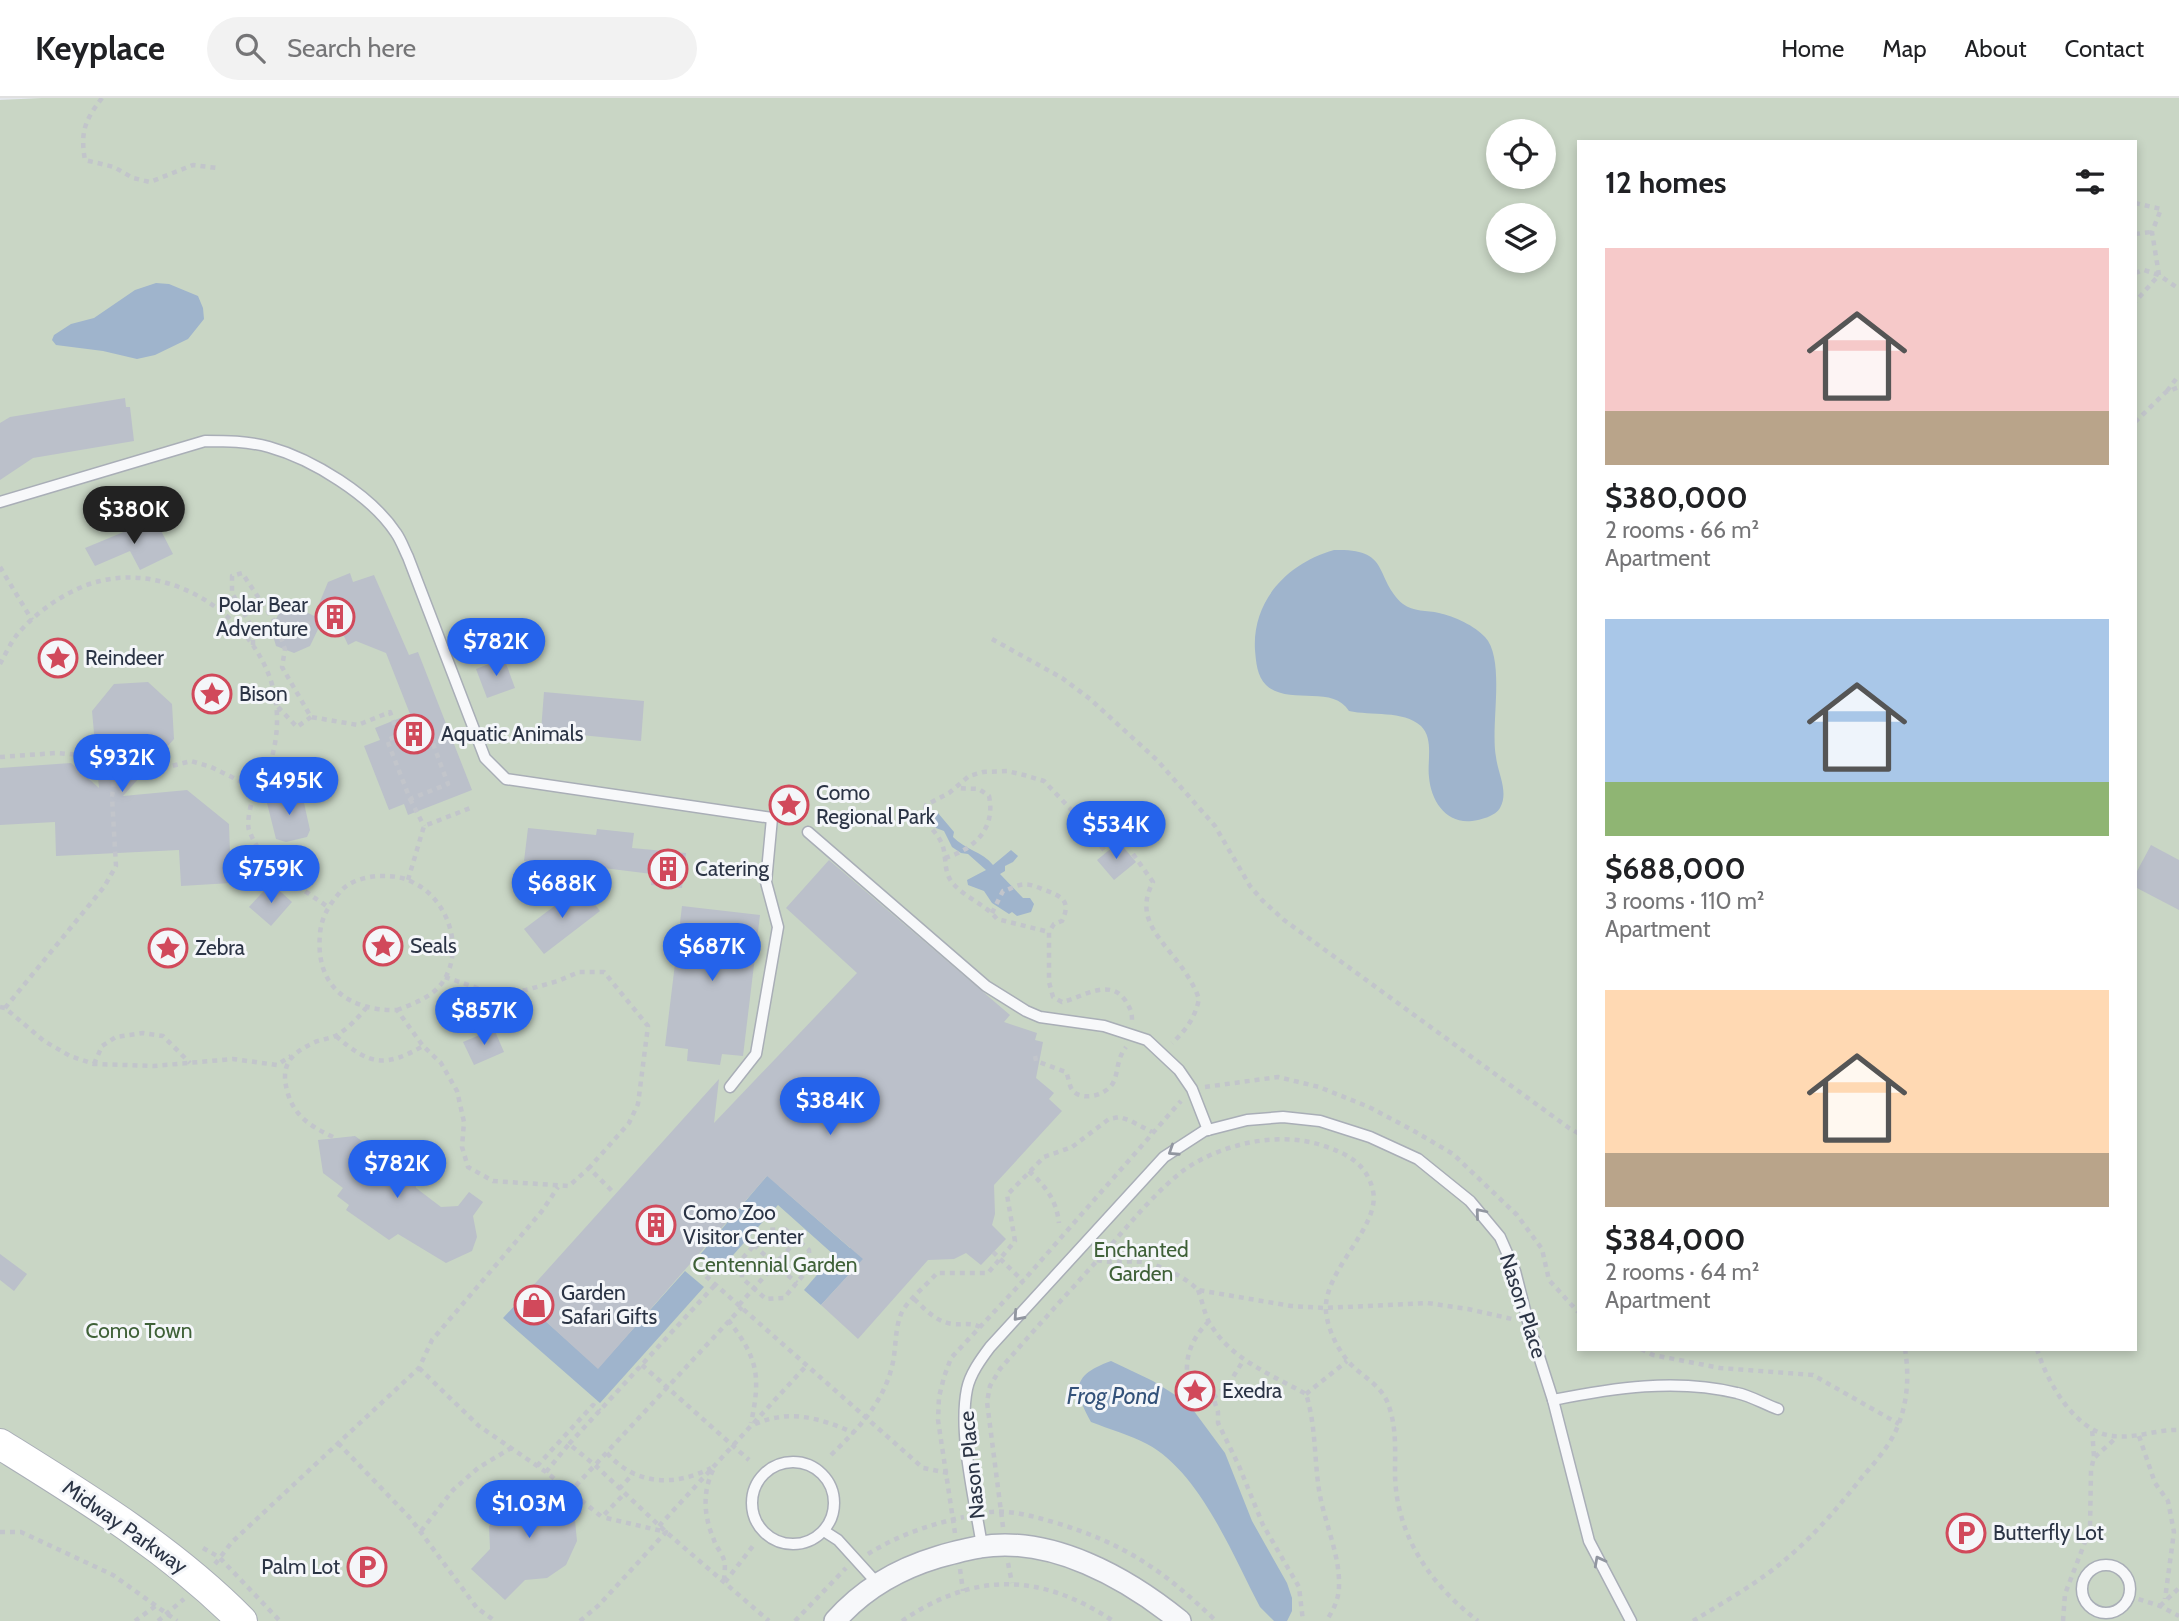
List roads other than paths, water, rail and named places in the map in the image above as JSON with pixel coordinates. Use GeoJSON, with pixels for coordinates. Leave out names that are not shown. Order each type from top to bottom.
{"type":"FeatureCollection","features":[{"type":"Feature","properties":{"kind":"street","name":"Midway Parkway"},"geometry":{"type":"LineString","coordinates":[[0,1444],[146,1538],[183,1566],[242,1621]]}},
{"type":"Feature","properties":{"kind":"street"},"geometry":{"type":"LineString","coordinates":[[835,1621],[877,1583],[922,1562],[982,1546],[1005,1545],[1050,1551],[1107,1570],[1180,1621]]}},
{"type":"Feature","properties":{"kind":"lane"},"geometry":{"type":"LineString","coordinates":[[0,502],[205,441],[237,441],[268,447],[300,458],[353,490],[396,533],[408,557],[485,758],[506,779],[772,818],[766,882],[778,928],[756,1054],[730,1087]]}},
{"type":"Feature","properties":{"kind":"lane"},"geometry":{"type":"LineString","coordinates":[[808,832],[986,986],[1026,1011],[1040,1017],[1104,1026],[1147,1040],[1179,1070],[1192,1089],[1208,1130]]}},
{"type":"Feature","properties":{"kind":"lane","name":"Nason Place"},"geometry":{"type":"LineString","coordinates":[[982,1546],[970,1474],[965,1413],[967,1387],[990,1347],[1164,1157],[1208,1130],[1247,1119],[1283,1117],[1320,1121],[1370,1137],[1418,1159],[1470,1201],[1500,1237],[1515,1271],[1553,1400],[1589,1541],[1631,1621]]}},
{"type":"Feature","properties":{"kind":"lane"},"geometry":{"type":"LineString","coordinates":[[1553,1400],[1627,1388],[1669,1385],[1740,1393],[1777,1409]]}},
{"type":"Feature","properties":{"kind":"lane"},"geometry":{"type":"LineString","coordinates":[[789,1462],[803,1462],[821,1473],[833,1491],[835,1505],[832,1519],[824,1531],[813,1539],[788,1544],[765,1532],[757,1522],[752,1497],[756,1484],[764,1474],[775,1465],[789,1462]]}},
{"type":"Feature","properties":{"kind":"lane"},"geometry":{"type":"LineString","coordinates":[[824,1531],[838,1540],[877,1583]]}},
{"type":"Feature","properties":{"kind":"lane"},"geometry":{"type":"LineString","coordinates":[[2103,1565],[2115,1566],[2128,1578],[2131,1590],[2129,1596],[2120,1609],[2111,1613],[2099,1612],[2086,1601],[2082,1589],[2086,1576],[2094,1568],[2103,1565]]}},
{"type":"Feature","properties":{"kind":"water"},"geometry":{"type":"Polygon","coordinates":[[[156,283],[169,284],[198,296],[204,319],[188,339],[155,355],[137,359],[56,345],[52,340],[54,335],[71,324],[94,318],[135,290],[156,283]]]}},
{"type":"Feature","properties":{"kind":"water"},"geometry":{"type":"Polygon","coordinates":[[[1334,550],[1365,554],[1373,559],[1394,594],[1407,607],[1451,616],[1470,625],[1485,637],[1495,661],[1495,744],[1503,789],[1500,808],[1495,813],[1472,821],[1463,821],[1447,815],[1430,786],[1429,750],[1425,731],[1414,721],[1396,716],[1349,711],[1342,703],[1332,699],[1286,694],[1275,691],[1263,681],[1255,650],[1260,615],[1267,600],[1288,574],[1317,556],[1334,550]]]}},
{"type":"Feature","properties":{"kind":"water"},"geometry":{"type":"Polygon","coordinates":[[[938,813],[954,832],[953,837],[993,865],[1011,850],[1018,856],[1005,866],[1005,871],[1000,874],[1023,898],[1030,898],[1034,904],[1031,912],[1017,916],[1012,912],[1009,914],[992,903],[984,891],[968,885],[967,880],[986,870],[968,854],[952,847],[944,831],[936,828],[933,821],[938,813]]]}},
{"type":"Feature","properties":{"kind":"water"},"geometry":{"type":"Polygon","coordinates":[[[783,1157],[779,1186],[850,1248],[867,1228],[892,1228],[821,1305],[804,1290],[834,1255],[778,1205],[717,1273],[698,1257],[783,1157]]]}},
{"type":"Feature","properties":{"kind":"water"},"geometry":{"type":"Polygon","coordinates":[[[685,1271],[704,1287],[600,1403],[503,1318],[521,1299],[598,1368],[685,1271]]]}},
{"type":"Feature","properties":{"kind":"water","name":"Frog Pond"},"geometry":{"type":"Polygon","coordinates":[[[1111,1361],[1153,1381],[1188,1403],[1225,1453],[1252,1521],[1287,1583],[1292,1598],[1292,1611],[1287,1621],[1274,1621],[1260,1607],[1213,1517],[1183,1474],[1166,1457],[1147,1444],[1091,1422],[1081,1400],[1080,1384],[1089,1372],[1111,1361]]]}},
{"type":"Feature","properties":{"kind":"place","name":"Polar Bear Adventure"},"geometry":{"type":"Point","coordinates":[335,617]}},
{"type":"Feature","properties":{"kind":"place","name":"Reindeer"},"geometry":{"type":"Point","coordinates":[58,658]}},
{"type":"Feature","properties":{"kind":"place","name":"Bison"},"geometry":{"type":"Point","coordinates":[212,694]}},
{"type":"Feature","properties":{"kind":"place","name":"Aquatic Animals"},"geometry":{"type":"Point","coordinates":[414,734]}},
{"type":"Feature","properties":{"kind":"place","name":"Como Regional Park"},"geometry":{"type":"Point","coordinates":[789,805]}},
{"type":"Feature","properties":{"kind":"place","name":"Catering"},"geometry":{"type":"Point","coordinates":[668,869]}},
{"type":"Feature","properties":{"kind":"place","name":"Seals"},"geometry":{"type":"Point","coordinates":[383,946]}},
{"type":"Feature","properties":{"kind":"place","name":"Zebra"},"geometry":{"type":"Point","coordinates":[168,948]}},
{"type":"Feature","properties":{"kind":"place","name":"Como Zoo Visitor Center"},"geometry":{"type":"Point","coordinates":[656,1225]}},
{"type":"Feature","properties":{"kind":"place","name":"Garden Safari Gifts"},"geometry":{"type":"Point","coordinates":[534,1305]}},
{"type":"Feature","properties":{"kind":"place","name":"Exedra"},"geometry":{"type":"Point","coordinates":[1195,1391]}},
{"type":"Feature","properties":{"kind":"place","name":"Butterfly Lot"},"geometry":{"type":"Point","coordinates":[1966,1533]}},
{"type":"Feature","properties":{"kind":"place","name":"Palm Lot"},"geometry":{"type":"Point","coordinates":[367,1567]}},
{"type":"Feature","properties":{"kind":"park label","name":"Enchanted Garden"},"geometry":{"type":"Point","coordinates":[1141,1262]}},
{"type":"Feature","properties":{"kind":"park label","name":"Centennial Garden"},"geometry":{"type":"Point","coordinates":[775,1265]}},
{"type":"Feature","properties":{"kind":"park label","name":"Como Town"},"geometry":{"type":"Point","coordinates":[139,1331]}}]}
